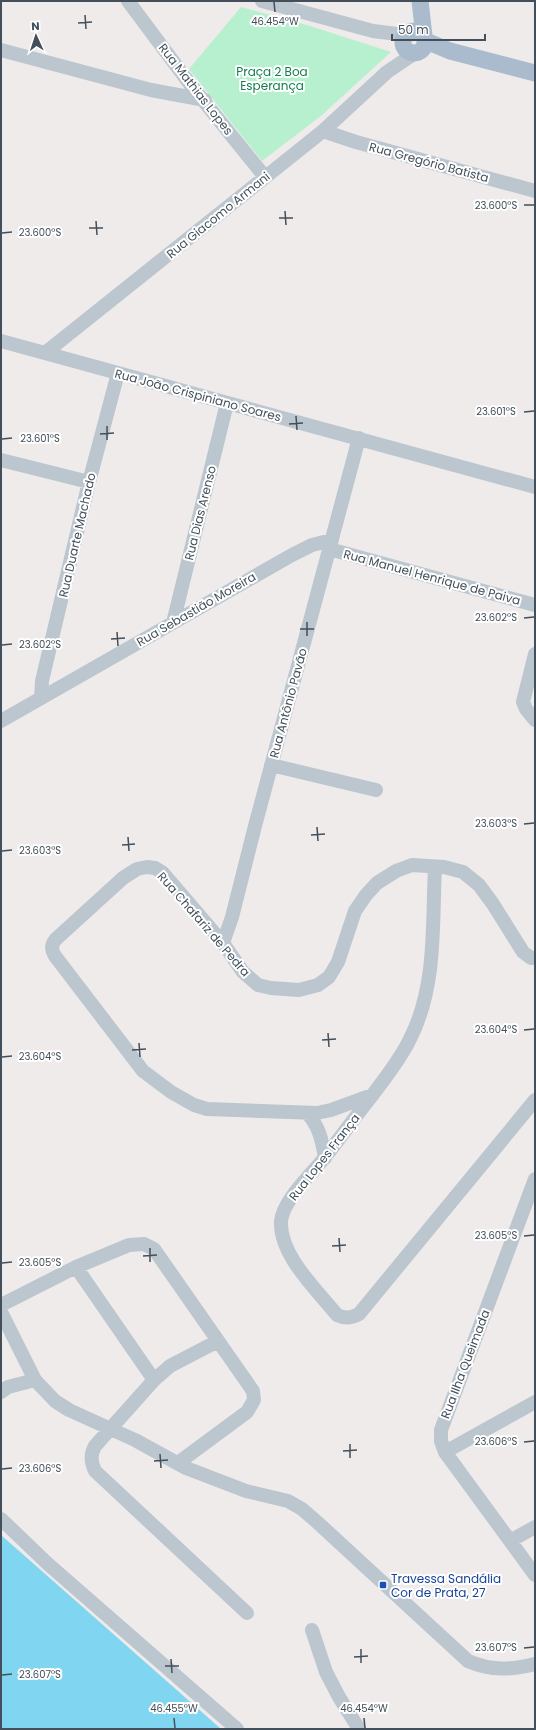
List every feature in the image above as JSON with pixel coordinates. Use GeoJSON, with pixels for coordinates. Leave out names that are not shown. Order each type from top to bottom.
{"type":"FeatureCollection","features":[{"type":"Feature","properties":{"kind":"main road"},"geometry":{"type":"LineString","coordinates":[[419,1],[414,42],[535,73]]}},
{"type":"Feature","properties":{"kind":"street","name":"Rua Mathias Lopes"},"geometry":{"type":"LineString","coordinates":[[128,1],[190,84],[205,100],[265,177]]}},
{"type":"Feature","properties":{"kind":"street"},"geometry":{"type":"LineString","coordinates":[[262,1],[414,42]]}},
{"type":"Feature","properties":{"kind":"street","name":"Rua Giacomo Armani"},"geometry":{"type":"LineString","coordinates":[[45,353],[323,131],[387,72],[414,42]]}},
{"type":"Feature","properties":{"kind":"street"},"geometry":{"type":"LineString","coordinates":[[1,50],[151,90],[205,100]]}},
{"type":"Feature","properties":{"kind":"street","name":"Rua Gregório Batista"},"geometry":{"type":"LineString","coordinates":[[323,131],[356,142],[535,191]]}},
{"type":"Feature","properties":{"kind":"street","name":"Rua João Crispiniano Soares"},"geometry":{"type":"LineString","coordinates":[[1,341],[535,487]]}},
{"type":"Feature","properties":{"kind":"street","name":"Rua Duarte Machado"},"geometry":{"type":"LineString","coordinates":[[41,698],[42,681],[89,482],[118,373]]}},
{"type":"Feature","properties":{"kind":"street","name":"Rua Dias Arenso"},"geometry":{"type":"LineString","coordinates":[[172,623],[227,403]]}},
{"type":"Feature","properties":{"kind":"street","name":"Rua Antônio Pavão"},"geometry":{"type":"LineString","coordinates":[[223,943],[232,916],[359,438]]}},
{"type":"Feature","properties":{"kind":"street"},"geometry":{"type":"LineString","coordinates":[[1,460],[89,482]]}},
{"type":"Feature","properties":{"kind":"street","name":"Rua Sebastião Moreira"},"geometry":{"type":"LineString","coordinates":[[1,721],[292,555],[312,545],[331,544]]}},
{"type":"Feature","properties":{"kind":"street","name":"Rua Manuel Henrique de Paiva"},"geometry":{"type":"LineString","coordinates":[[331,544],[535,605]]}},
{"type":"Feature","properties":{"kind":"street"},"geometry":{"type":"LineString","coordinates":[[535,654],[523,702],[535,720]]}},
{"type":"Feature","properties":{"kind":"street"},"geometry":{"type":"LineString","coordinates":[[271,765],[376,790]]}},
{"type":"Feature","properties":{"kind":"street","name":"Rua Chafariz de Pedra"},"geometry":{"type":"LineString","coordinates":[[372,1095],[331,1110],[307,1113],[207,1109],[194,1105],[171,1092],[143,1071],[55,956],[52,951],[52,944],[56,938],[123,878],[137,869],[147,867],[155,868],[163,873],[223,943],[243,972],[258,985],[286,990],[299,990],[318,985],[329,976],[338,962],[355,911],[377,883],[396,871],[412,865],[444,867],[463,872],[479,885],[494,904],[523,952],[531,958],[535,958]]}},
{"type":"Feature","properties":{"kind":"street","name":"Rua Lopes França"},"geometry":{"type":"LineString","coordinates":[[435,867],[432,956],[425,1000],[418,1020],[407,1045],[382,1082],[325,1158],[291,1198],[281,1220],[282,1235],[285,1246],[292,1260],[337,1315],[343,1318],[352,1318],[358,1314],[535,1100]]}},
{"type":"Feature","properties":{"kind":"street"},"geometry":{"type":"LineString","coordinates":[[307,1113],[319,1130],[325,1158]]}},
{"type":"Feature","properties":{"kind":"street","name":"Rua Ilha Queimada"},"geometry":{"type":"LineString","coordinates":[[535,1179],[443,1422],[441,1441],[445,1452],[535,1575]]}},
{"type":"Feature","properties":{"kind":"street"},"geometry":{"type":"LineString","coordinates":[[1,1305],[76,1267],[129,1245],[144,1244],[154,1249],[253,1391],[254,1400],[247,1412],[178,1463]]}},
{"type":"Feature","properties":{"kind":"street"},"geometry":{"type":"LineString","coordinates":[[76,1267],[154,1380]]}},
{"type":"Feature","properties":{"kind":"street"},"geometry":{"type":"LineString","coordinates":[[1,1312],[36,1380],[55,1401],[69,1410],[149,1447],[186,1468],[246,1491],[288,1500],[302,1509],[468,1661],[483,1668],[503,1669],[535,1664]]}},
{"type":"Feature","properties":{"kind":"street"},"geometry":{"type":"LineString","coordinates":[[218,1341],[170,1366],[154,1380],[109,1429],[92,1452],[92,1464],[96,1472],[247,1613]]}},
{"type":"Feature","properties":{"kind":"street"},"geometry":{"type":"LineString","coordinates":[[1,1392],[8,1387],[36,1380]]}},
{"type":"Feature","properties":{"kind":"street"},"geometry":{"type":"LineString","coordinates":[[445,1452],[535,1402]]}},
{"type":"Feature","properties":{"kind":"street"},"geometry":{"type":"LineString","coordinates":[[1,1519],[48,1564],[237,1729]]}},
{"type":"Feature","properties":{"kind":"street"},"geometry":{"type":"LineString","coordinates":[[510,1541],[535,1527]]}},
{"type":"Feature","properties":{"kind":"street"},"geometry":{"type":"LineString","coordinates":[[312,1630],[326,1672],[339,1697],[359,1729]]}},
{"type":"Feature","properties":{"kind":"green space","name":"Praça 2 Boa Esperança"},"geometry":{"type":"Polygon","coordinates":[[[241,7],[307,25],[391,52],[322,115],[262,161],[189,69],[241,7]]]}},
{"type":"Feature","properties":{"kind":"water"},"geometry":{"type":"Polygon","coordinates":[[[1,1535],[221,1729],[1,1729],[1,1535]]]}},
{"type":"Feature","properties":{"kind":"place","name":"Travessa Sandália Cor de Prata, 27"},"geometry":{"type":"Point","coordinates":[383,1585]}}]}
